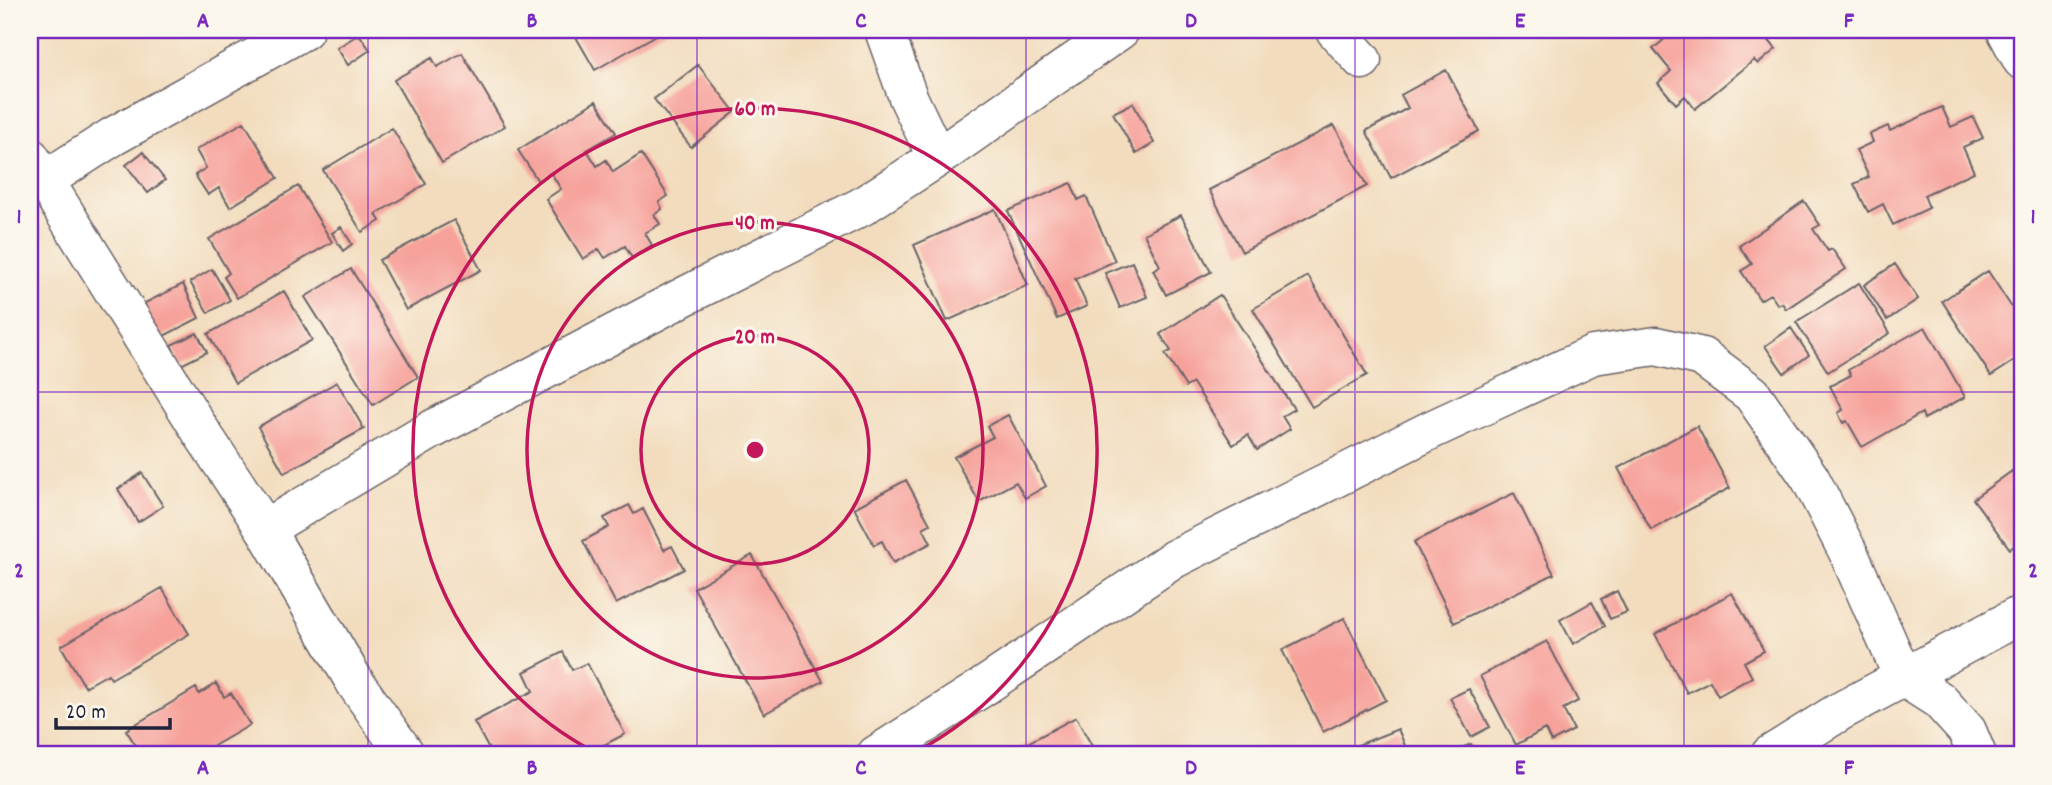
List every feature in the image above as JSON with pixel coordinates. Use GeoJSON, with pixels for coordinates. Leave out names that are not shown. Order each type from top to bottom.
{"type":"FeatureCollection","features":[{"type":"Feature","properties":{"kind":"street"},"geometry":{"type":"LineString","coordinates":[[304,30],[112,137],[37,169],[265,529],[356,684],[406,755]]}},
{"type":"Feature","properties":{"kind":"street"},"geometry":{"type":"LineString","coordinates":[[884,30],[908,97],[937,159]]}},
{"type":"Feature","properties":{"kind":"street"},"geometry":{"type":"LineString","coordinates":[[265,529],[433,429],[861,207],[937,159],[1120,30]]}},
{"type":"Feature","properties":{"kind":"street"},"geometry":{"type":"LineString","coordinates":[[1335,30],[1362,60]]}},
{"type":"Feature","properties":{"kind":"street"},"geometry":{"type":"LineString","coordinates":[[2006,30],[2022,61]]}},
{"type":"Feature","properties":{"kind":"street"},"geometry":{"type":"LineString","coordinates":[[876,755],[1174,559],[1433,429],[1593,355],[1656,346],[1702,357],[1752,394],[1810,478],[1849,554],[1903,677],[1938,701],[1967,731],[1977,755]]}},
{"type":"Feature","properties":{"kind":"street"},"geometry":{"type":"LineString","coordinates":[[1770,755],[1839,712],[2022,614]]}},
{"type":"Feature","properties":{"kind":"building"},"geometry":{"type":"Polygon","coordinates":[[[572,30],[665,30],[595,70],[572,30]]]}},
{"type":"Feature","properties":{"kind":"building"},"geometry":{"type":"Polygon","coordinates":[[[1675,30],[1760,30],[1776,49],[1758,64],[1754,60],[1695,109],[1685,96],[1676,104],[1658,83],[1671,71],[1653,49],[1675,30]]]}},
{"type":"Feature","properties":{"kind":"building"},"geometry":{"type":"Polygon","coordinates":[[[359,34],[370,50],[348,65],[337,48],[359,34]]]}},
{"type":"Feature","properties":{"kind":"building"},"geometry":{"type":"Polygon","coordinates":[[[462,53],[505,126],[442,163],[394,80],[432,58],[437,67],[462,53]]]}},
{"type":"Feature","properties":{"kind":"building"},"geometry":{"type":"Polygon","coordinates":[[[698,65],[735,112],[691,147],[654,99],[698,65]]]}},
{"type":"Feature","properties":{"kind":"building"},"geometry":{"type":"Polygon","coordinates":[[[1446,70],[1479,131],[1391,178],[1366,131],[1408,108],[1401,95],[1446,70]]]}},
{"type":"Feature","properties":{"kind":"building"},"geometry":{"type":"Polygon","coordinates":[[[596,101],[616,133],[587,150],[597,166],[606,160],[613,172],[641,154],[668,196],[659,202],[662,209],[654,215],[660,224],[645,233],[652,245],[632,258],[625,246],[605,258],[599,249],[583,259],[546,199],[561,189],[551,173],[538,181],[518,150],[596,101]]]}},
{"type":"Feature","properties":{"kind":"building"},"geometry":{"type":"Polygon","coordinates":[[[1133,103],[1154,143],[1136,154],[1113,113],[1133,103]]]}},
{"type":"Feature","properties":{"kind":"building"},"geometry":{"type":"Polygon","coordinates":[[[1942,107],[1951,127],[1973,117],[1983,138],[1963,147],[1974,172],[1924,195],[1929,208],[1893,225],[1883,204],[1868,212],[1854,184],[1869,177],[1856,150],[1873,142],[1870,134],[1888,126],[1890,131],[1942,107]]]}},
{"type":"Feature","properties":{"kind":"building"},"geometry":{"type":"Polygon","coordinates":[[[244,122],[278,178],[230,207],[219,188],[208,195],[195,175],[206,168],[196,150],[244,122]]]}},
{"type":"Feature","properties":{"kind":"building"},"geometry":{"type":"Polygon","coordinates":[[[1334,125],[1367,186],[1242,252],[1209,190],[1334,125]]]}},
{"type":"Feature","properties":{"kind":"building"},"geometry":{"type":"Polygon","coordinates":[[[392,128],[426,184],[376,214],[380,221],[362,232],[323,170],[392,128]]]}},
{"type":"Feature","properties":{"kind":"building"},"geometry":{"type":"Polygon","coordinates":[[[143,152],[165,180],[148,193],[126,165],[143,152]]]}},
{"type":"Feature","properties":{"kind":"building"},"geometry":{"type":"Polygon","coordinates":[[[1071,183],[1078,200],[1086,196],[1115,261],[1075,279],[1087,306],[1057,319],[1008,211],[1071,183]]]}},
{"type":"Feature","properties":{"kind":"building"},"geometry":{"type":"Polygon","coordinates":[[[298,186],[332,242],[237,298],[224,277],[229,273],[209,239],[298,186]]]}},
{"type":"Feature","properties":{"kind":"building"},"geometry":{"type":"Polygon","coordinates":[[[1804,201],[1820,225],[1813,229],[1828,251],[1832,249],[1846,269],[1786,309],[1782,303],[1778,305],[1770,294],[1760,300],[1741,271],[1752,264],[1739,246],[1804,201]]]}},
{"type":"Feature","properties":{"kind":"building"},"geometry":{"type":"Polygon","coordinates":[[[995,209],[1028,285],[947,321],[914,245],[995,209]]]}},
{"type":"Feature","properties":{"kind":"building"},"geometry":{"type":"Polygon","coordinates":[[[1181,215],[1211,272],[1166,295],[1153,270],[1160,266],[1144,234],[1181,215]]]}},
{"type":"Feature","properties":{"kind":"building"},"geometry":{"type":"Polygon","coordinates":[[[454,220],[481,270],[406,310],[379,260],[454,220]]]}},
{"type":"Feature","properties":{"kind":"building"},"geometry":{"type":"Polygon","coordinates":[[[341,227],[352,244],[343,251],[332,233],[341,227]]]}},
{"type":"Feature","properties":{"kind":"building"},"geometry":{"type":"Polygon","coordinates":[[[1132,262],[1147,297],[1120,308],[1105,273],[1132,262]]]}},
{"type":"Feature","properties":{"kind":"building"},"geometry":{"type":"Polygon","coordinates":[[[1895,264],[1918,299],[1887,320],[1864,285],[1895,264]]]}},
{"type":"Feature","properties":{"kind":"building"},"geometry":{"type":"Polygon","coordinates":[[[212,269],[230,300],[208,313],[190,282],[212,269]]]}},
{"type":"Feature","properties":{"kind":"building"},"geometry":{"type":"Polygon","coordinates":[[[351,269],[418,377],[373,405],[305,297],[351,269]]]}},
{"type":"Feature","properties":{"kind":"building"},"geometry":{"type":"Polygon","coordinates":[[[1988,271],[2022,323],[2022,356],[1991,376],[1942,301],[1988,271]]]}},
{"type":"Feature","properties":{"kind":"building"},"geometry":{"type":"Polygon","coordinates":[[[1308,276],[1367,375],[1312,407],[1253,309],[1308,276]]]}},
{"type":"Feature","properties":{"kind":"building"},"geometry":{"type":"Polygon","coordinates":[[[1859,283],[1890,333],[1828,372],[1796,322],[1859,283]]]}},
{"type":"Feature","properties":{"kind":"building"},"geometry":{"type":"Polygon","coordinates":[[[183,284],[199,318],[156,340],[139,306],[183,284]]]}},
{"type":"Feature","properties":{"kind":"building"},"geometry":{"type":"Polygon","coordinates":[[[284,291],[312,340],[235,383],[208,334],[284,291]]]}},
{"type":"Feature","properties":{"kind":"building"},"geometry":{"type":"Polygon","coordinates":[[[1220,295],[1294,409],[1282,416],[1290,429],[1257,450],[1248,435],[1233,445],[1193,383],[1186,387],[1165,354],[1171,351],[1160,334],[1220,295]]]}},
{"type":"Feature","properties":{"kind":"building"},"geometry":{"type":"Polygon","coordinates":[[[1925,327],[1965,397],[1924,419],[1922,413],[1862,447],[1847,421],[1843,423],[1838,413],[1843,410],[1830,386],[1851,375],[1848,370],[1925,327]]]}},
{"type":"Feature","properties":{"kind":"building"},"geometry":{"type":"Polygon","coordinates":[[[1791,328],[1809,355],[1784,373],[1765,346],[1791,328]]]}},
{"type":"Feature","properties":{"kind":"building"},"geometry":{"type":"Polygon","coordinates":[[[197,333],[207,352],[181,365],[171,345],[197,333]]]}},
{"type":"Feature","properties":{"kind":"building"},"geometry":{"type":"Polygon","coordinates":[[[337,382],[364,429],[284,473],[258,427],[337,382]]]}},
{"type":"Feature","properties":{"kind":"building"},"geometry":{"type":"Polygon","coordinates":[[[1008,415],[1046,486],[1025,498],[1016,482],[979,502],[954,457],[993,437],[987,426],[1008,415]]]}},
{"type":"Feature","properties":{"kind":"building"},"geometry":{"type":"Polygon","coordinates":[[[1697,426],[1730,488],[1651,530],[1618,468],[1697,426]]]}},
{"type":"Feature","properties":{"kind":"building"},"geometry":{"type":"Polygon","coordinates":[[[2012,471],[2022,485],[2022,540],[2010,549],[1973,499],[2012,471]]]}},
{"type":"Feature","properties":{"kind":"building"},"geometry":{"type":"Polygon","coordinates":[[[142,473],[163,506],[138,522],[118,489],[142,473]]]}},
{"type":"Feature","properties":{"kind":"building"},"geometry":{"type":"Polygon","coordinates":[[[906,480],[930,524],[923,528],[931,543],[893,563],[882,541],[874,545],[854,508],[906,480]]]}},
{"type":"Feature","properties":{"kind":"building"},"geometry":{"type":"Polygon","coordinates":[[[1514,493],[1554,574],[1454,623],[1414,542],[1514,493]]]}},
{"type":"Feature","properties":{"kind":"building"},"geometry":{"type":"Polygon","coordinates":[[[629,505],[634,514],[643,509],[664,550],[672,546],[684,569],[616,604],[583,541],[609,527],[604,518],[629,505]]]}},
{"type":"Feature","properties":{"kind":"building"},"geometry":{"type":"Polygon","coordinates":[[[752,555],[823,681],[764,714],[694,588],[752,555]]]}},
{"type":"Feature","properties":{"kind":"building"},"geometry":{"type":"Polygon","coordinates":[[[162,588],[189,634],[111,679],[108,674],[85,687],[61,646],[162,588]]]}},
{"type":"Feature","properties":{"kind":"building"},"geometry":{"type":"Polygon","coordinates":[[[1617,591],[1627,612],[1610,619],[1601,599],[1617,591]]]}},
{"type":"Feature","properties":{"kind":"building"},"geometry":{"type":"Polygon","coordinates":[[[1732,593],[1764,651],[1744,662],[1752,677],[1718,696],[1710,681],[1687,693],[1655,634],[1732,593]]]}},
{"type":"Feature","properties":{"kind":"building"},"geometry":{"type":"Polygon","coordinates":[[[1592,602],[1605,626],[1573,644],[1560,620],[1592,602]]]}},
{"type":"Feature","properties":{"kind":"building"},"geometry":{"type":"Polygon","coordinates":[[[1344,618],[1386,700],[1323,732],[1282,650],[1344,618]]]}},
{"type":"Feature","properties":{"kind":"building"},"geometry":{"type":"Polygon","coordinates":[[[1547,641],[1578,701],[1563,709],[1574,730],[1551,742],[1545,729],[1516,745],[1480,676],[1547,641]]]}},
{"type":"Feature","properties":{"kind":"building"},"geometry":{"type":"Polygon","coordinates":[[[563,652],[572,670],[587,663],[625,734],[585,755],[492,755],[474,722],[533,691],[524,672],[563,652]]]}},
{"type":"Feature","properties":{"kind":"building"},"geometry":{"type":"Polygon","coordinates":[[[216,683],[224,697],[231,693],[250,725],[198,755],[142,755],[126,730],[196,688],[199,694],[216,683]]]}},
{"type":"Feature","properties":{"kind":"building"},"geometry":{"type":"Polygon","coordinates":[[[1469,689],[1490,727],[1471,737],[1450,698],[1469,689]]]}},
{"type":"Feature","properties":{"kind":"building"},"geometry":{"type":"Polygon","coordinates":[[[1076,717],[1097,755],[1005,755],[1076,717]]]}},
{"type":"Feature","properties":{"kind":"building"},"geometry":{"type":"Polygon","coordinates":[[[1398,729],[1409,755],[1333,755],[1398,729]]]}},
{"type":"Feature","properties":{"kind":"building"},"geometry":{"type":"Polygon","coordinates":[[[1471,744],[1476,755],[1444,755],[1471,744]]]}}]}
